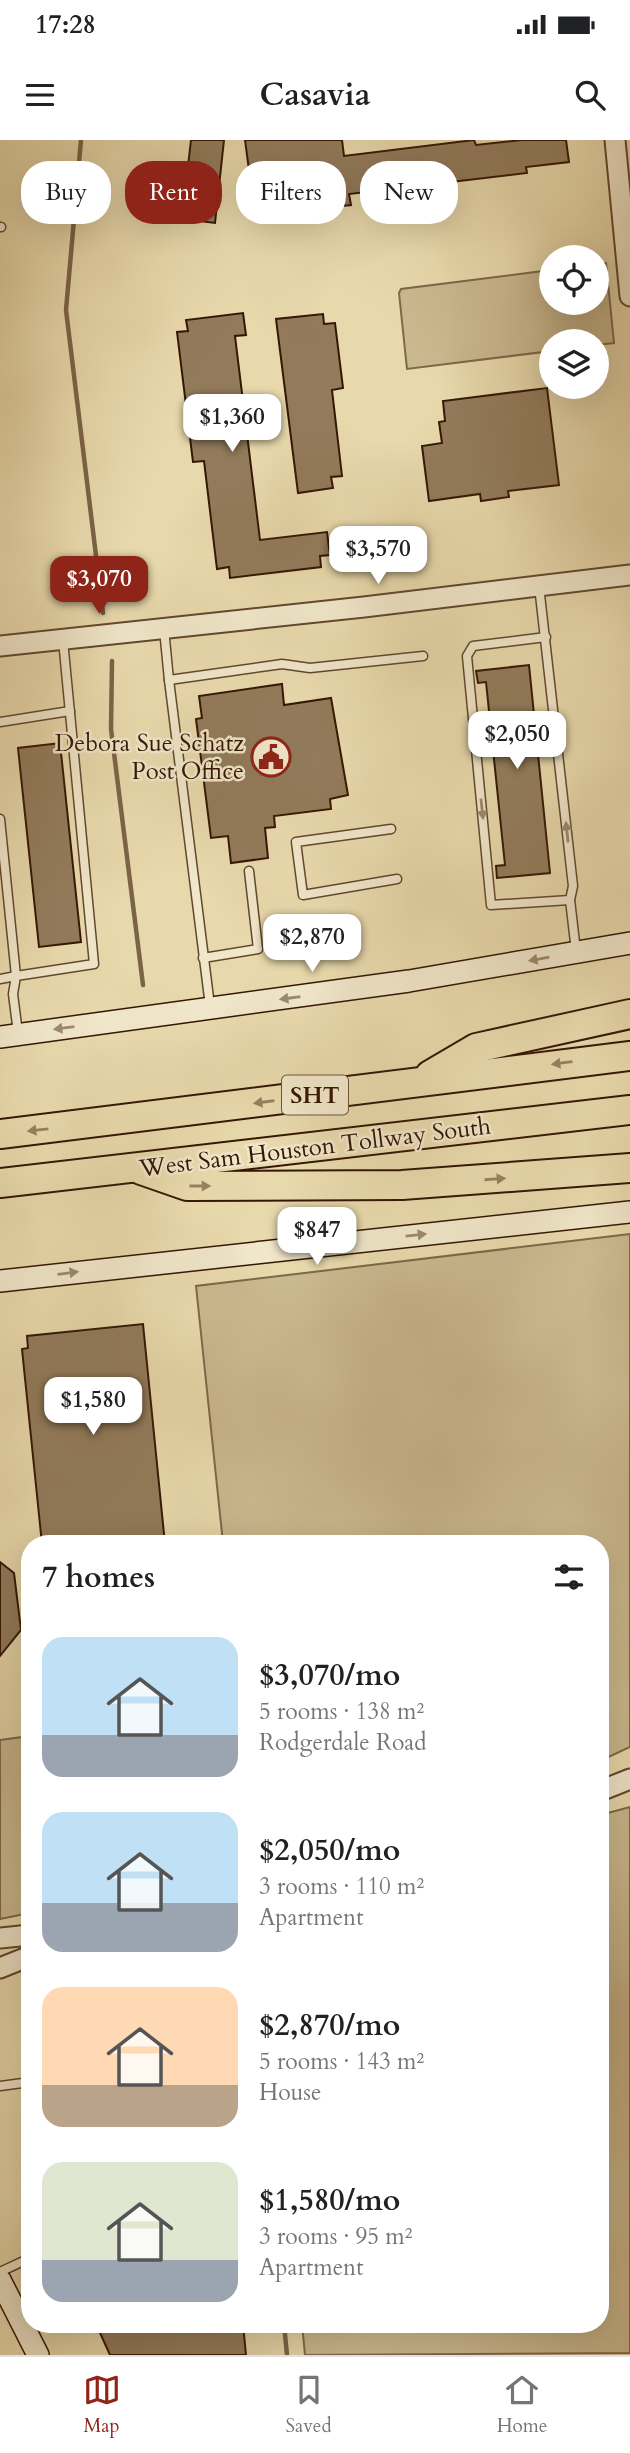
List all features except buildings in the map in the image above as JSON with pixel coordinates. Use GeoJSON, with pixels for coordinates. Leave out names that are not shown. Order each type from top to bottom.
{"type":"FeatureCollection","features":[{"type":"Feature","properties":{"kind":"highway"},"geometry":{"type":"LineString","coordinates":[[419,1082],[477,1048],[630,1014]]}},
{"type":"Feature","properties":{"kind":"highway","name":"West Sam Houston Tollway South"},"geometry":{"type":"LineString","coordinates":[[0,1134],[630,1056]]}},
{"type":"Feature","properties":{"kind":"highway","name":"West Sam Houston Tollway South"},"geometry":{"type":"LineString","coordinates":[[0,1183],[630,1110]]}},
{"type":"Feature","properties":{"kind":"highway"},"geometry":{"type":"LineString","coordinates":[[135,1168],[187,1186],[402,1185],[630,1168]]}},
{"type":"Feature","properties":{"kind":"main road"},"geometry":{"type":"LineString","coordinates":[[9,1035],[210,1010],[409,981],[630,943]]}},
{"type":"Feature","properties":{"kind":"main road"},"geometry":{"type":"LineString","coordinates":[[0,1281],[630,1212]]}},
{"type":"Feature","properties":{"kind":"main road"},"geometry":{"type":"LineString","coordinates":[[0,2280],[21,2321]]}},
{"type":"Feature","properties":{"kind":"main road"},"geometry":{"type":"LineString","coordinates":[[27,2333],[38,2355]]}},
{"type":"Feature","properties":{"kind":"street"},"geometry":{"type":"LineString","coordinates":[[615,140],[625,200],[630,296]]}},
{"type":"Feature","properties":{"kind":"street"},"geometry":{"type":"LineString","coordinates":[[0,646],[630,575]]}},
{"type":"Feature","properties":{"kind":"street"},"geometry":{"type":"LineString","coordinates":[[609,1787],[630,1779]]}},
{"type":"Feature","properties":{"kind":"street"},"geometry":{"type":"LineString","coordinates":[[0,1938],[21,1936]]}},
{"type":"Feature","properties":{"kind":"street"},"geometry":{"type":"LineString","coordinates":[[0,1968],[21,1960]]}},
{"type":"Feature","properties":{"kind":"lane"},"geometry":{"type":"LineString","coordinates":[[539,586],[573,886],[570,900],[576,952]]}},
{"type":"Feature","properties":{"kind":"lane"},"geometry":{"type":"LineString","coordinates":[[164,629],[210,1010]]}},
{"type":"Feature","properties":{"kind":"lane"},"geometry":{"type":"LineString","coordinates":[[545,637],[473,646],[467,656],[491,905],[570,900]]}},
{"type":"Feature","properties":{"kind":"lane"},"geometry":{"type":"LineString","coordinates":[[0,979],[94,964],[70,711],[67,640]]}},
{"type":"Feature","properties":{"kind":"lane"},"geometry":{"type":"LineString","coordinates":[[169,680],[282,664],[310,668],[423,656]]}},
{"type":"Feature","properties":{"kind":"lane"},"geometry":{"type":"LineString","coordinates":[[0,722],[70,711]]}},
{"type":"Feature","properties":{"kind":"lane"},"geometry":{"type":"LineString","coordinates":[[0,819],[16,976],[9,1035]]}},
{"type":"Feature","properties":{"kind":"lane"},"geometry":{"type":"LineString","coordinates":[[391,829],[296,842],[303,895],[397,879]]}},
{"type":"Feature","properties":{"kind":"lane"},"geometry":{"type":"LineString","coordinates":[[203,958],[258,949],[249,871]]}},
{"type":"Feature","properties":{"kind":"lane"},"geometry":{"type":"LineString","coordinates":[[0,2085],[21,2083]]}},
{"type":"Feature","properties":{"kind":"lane"},"geometry":{"type":"LineString","coordinates":[[0,2272],[21,2262]]}},
{"type":"Feature","properties":{"kind":"shaded area"},"geometry":{"type":"Polygon","coordinates":[[[539,272],[539,315],[609,315],[609,293],[614,343],[609,344],[609,329],[539,329],[539,352],[407,369],[399,293],[401,289],[539,272]]]}},
{"type":"Feature","properties":{"kind":"shaded area"},"geometry":{"type":"Polygon","coordinates":[[[630,1234],[630,1747],[609,1757],[609,1535],[222,1535],[196,1286],[630,1234]]]}},
{"type":"Feature","properties":{"kind":"shaded area"},"geometry":{"type":"Polygon","coordinates":[[[21,1737],[21,1915],[0,1919],[0,1740],[21,1737]]]}},
{"type":"Feature","properties":{"kind":"shaded area"},"geometry":{"type":"Polygon","coordinates":[[[630,1807],[630,2353],[305,2355],[303,2333],[609,2333],[609,1813],[630,1807]]]}},
{"type":"Feature","properties":{"kind":"waterway"},"geometry":{"type":"LineString","coordinates":[[81,140],[66,310],[103,613]]}},
{"type":"Feature","properties":{"kind":"waterway"},"geometry":{"type":"LineString","coordinates":[[112,661],[111,729],[143,985]]}},
{"type":"Feature","properties":{"kind":"waterway"},"geometry":{"type":"LineString","coordinates":[[285,2333],[287,2355]]}},
{"type":"Feature","properties":{"kind":"place","name":"Debora Sue Schatz Post Office"},"geometry":{"type":"Point","coordinates":[271,757]}}]}
